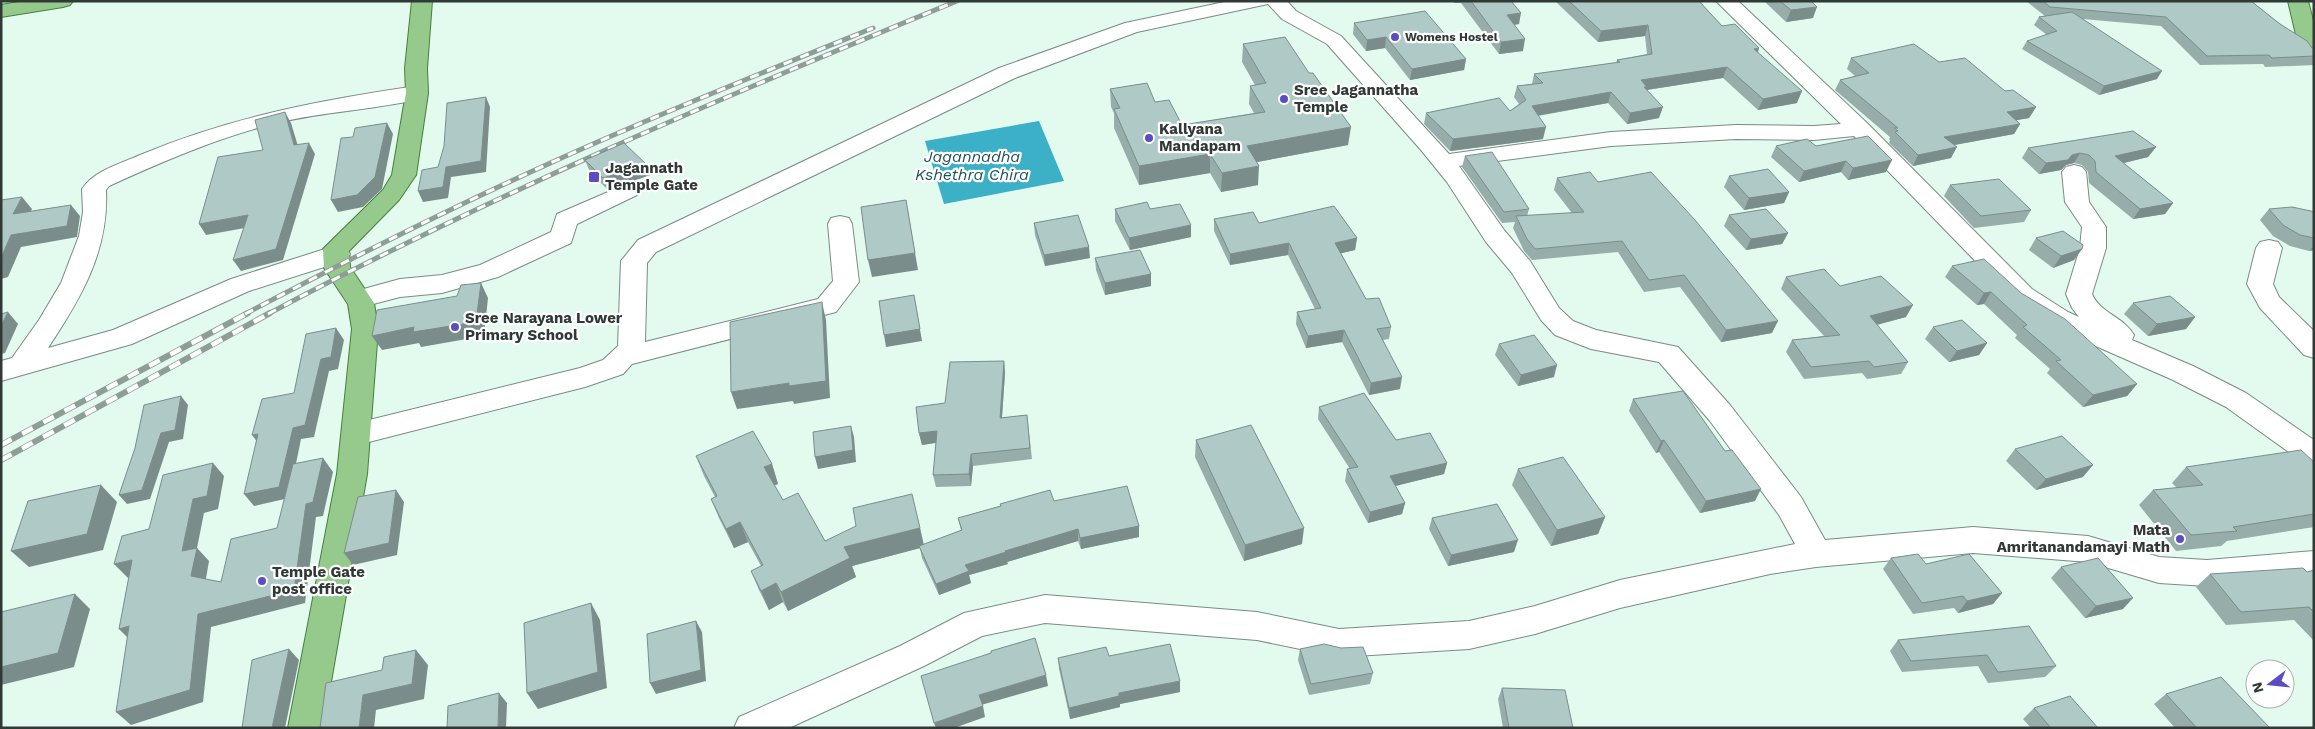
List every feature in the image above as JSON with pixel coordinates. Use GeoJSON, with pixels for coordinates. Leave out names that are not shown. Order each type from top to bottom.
{"type":"FeatureCollection","features":[{"type":"Feature","properties":{"kind":"main road"},"geometry":{"type":"LineString","coordinates":[[1,11],[63,1]]}},
{"type":"Feature","properties":{"kind":"main road"},"geometry":{"type":"LineString","coordinates":[[305,728],[329,606],[357,434],[365,328],[363,313],[358,299],[337,268],[336,249],[391,195],[404,176],[417,93],[416,68],[422,1]]}},
{"type":"Feature","properties":{"kind":"main road"},"geometry":{"type":"LineString","coordinates":[[2298,1],[2308,43],[2314,52]]}},
{"type":"Feature","properties":{"kind":"street"},"geometry":{"type":"LineString","coordinates":[[357,434],[585,377],[613,367],[631,349],[634,261],[647,246],[1007,74],[1132,27],[1260,1]]}},
{"type":"Feature","properties":{"kind":"street"},"geometry":{"type":"LineString","coordinates":[[1276,1],[1289,15],[1334,40],[1442,161],[1456,177],[1495,236],[1521,267],[1550,314],[1564,328],[1591,339],[1668,354],[1720,413],[1790,506],[1816,554]]}},
{"type":"Feature","properties":{"kind":"street"},"geometry":{"type":"LineString","coordinates":[[1726,1],[1860,129],[2023,295],[2059,319],[2142,355],[2236,400],[2314,455]]}},
{"type":"Feature","properties":{"kind":"street"},"geometry":{"type":"LineString","coordinates":[[11,369],[54,320],[80,268],[92,232],[96,212],[94,189],[101,181],[211,136],[265,119],[336,105],[417,93]]}},
{"type":"Feature","properties":{"kind":"street"},"geometry":{"type":"LineString","coordinates":[[1442,161],[1611,139],[1736,132],[1814,133],[1860,129]]}},
{"type":"Feature","properties":{"kind":"street"},"geometry":{"type":"LineString","coordinates":[[2074,172],[2077,202],[2094,227],[2093,248],[2089,265],[2082,278],[2079,294],[2085,308],[2115,330],[2142,355]]}},
{"type":"Feature","properties":{"kind":"street"},"geometry":{"type":"LineString","coordinates":[[358,299],[400,288],[442,284],[489,271],[562,238],[566,220],[629,190]]}},
{"type":"Feature","properties":{"kind":"street"},"geometry":{"type":"LineString","coordinates":[[623,357],[827,306],[846,282],[840,224]]}},
{"type":"Feature","properties":{"kind":"street"},"geometry":{"type":"LineString","coordinates":[[2269,248],[2260,284],[2269,302],[2314,348]]}},
{"type":"Feature","properties":{"kind":"street"},"geometry":{"type":"LineString","coordinates":[[11,369],[122,337],[240,285],[336,254]]}},
{"type":"Feature","properties":{"kind":"street"},"geometry":{"type":"LineString","coordinates":[[752,728],[912,656],[976,623],[1045,609],[1257,626],[1339,643],[1469,635],[1535,620],[1620,594],[1770,561],[1816,554],[1974,540],[2088,549],[2159,570],[2207,573],[2314,564]]}},
{"type":"Feature","properties":{"kind":"water","name":"Jagannadha Kshethra Chira"},"geometry":{"type":"Polygon","coordinates":[[[1039,121],[1064,181],[944,204],[925,141],[1039,121]]]}},
{"type":"Feature","properties":{"kind":"building"},"geometry":{"type":"Polygon","coordinates":[[[1471,1],[1511,1],[1521,13],[1507,15],[1525,39],[1501,42],[1471,1]]]}},
{"type":"Feature","properties":{"kind":"building"},"geometry":{"type":"Polygon","coordinates":[[[1569,1],[1699,1],[1722,26],[1735,24],[1759,48],[1754,49],[1802,91],[1763,99],[1727,67],[1641,80],[1647,87],[1644,87],[1663,107],[1630,113],[1611,92],[1532,106],[1546,127],[1453,139],[1426,113],[1499,98],[1510,111],[1526,100],[1517,86],[1543,83],[1534,74],[1620,62],[1617,60],[1652,54],[1648,25],[1601,31],[1569,1]]]}},
{"type":"Feature","properties":{"kind":"building"},"geometry":{"type":"Polygon","coordinates":[[[1780,1],[1811,1],[1817,7],[1791,10],[1780,1]]]}},
{"type":"Feature","properties":{"kind":"building"},"geometry":{"type":"Polygon","coordinates":[[[2043,1],[2251,1],[2280,24],[2307,41],[2314,48],[2314,56],[2272,58],[2269,55],[2207,56],[2166,17],[2050,7],[2043,1]]]}},
{"type":"Feature","properties":{"kind":"building"},"geometry":{"type":"Polygon","coordinates":[[[1425,11],[1466,59],[1412,69],[1386,37],[1367,40],[1354,23],[1425,11]]]}},
{"type":"Feature","properties":{"kind":"building"},"geometry":{"type":"Polygon","coordinates":[[[2072,12],[2162,71],[2104,86],[2027,41],[2057,31],[2039,17],[2072,12]]]}},
{"type":"Feature","properties":{"kind":"building"},"geometry":{"type":"Polygon","coordinates":[[[1285,37],[1309,73],[1313,73],[1351,127],[1247,146],[1259,166],[1222,173],[1210,154],[1139,166],[1114,109],[1120,108],[1110,89],[1147,83],[1155,102],[1169,100],[1182,125],[1265,112],[1250,86],[1266,83],[1243,44],[1285,37]]]}},
{"type":"Feature","properties":{"kind":"building"},"geometry":{"type":"Polygon","coordinates":[[[1914,44],[1939,62],[1965,58],[2005,91],[2013,90],[2036,107],[2007,112],[2020,124],[1944,137],[1957,147],[1918,155],[1895,132],[1898,131],[1894,128],[1898,128],[1840,80],[1869,73],[1851,58],[1914,44]]]}},
{"type":"Feature","properties":{"kind":"building"},"geometry":{"type":"Polygon","coordinates":[[[486,97],[481,161],[446,167],[443,187],[418,191],[422,170],[438,167],[444,146],[447,103],[486,97]]]}},
{"type":"Feature","properties":{"kind":"building"},"geometry":{"type":"Polygon","coordinates":[[[285,112],[294,145],[309,143],[276,249],[233,260],[248,215],[199,224],[218,157],[263,150],[255,120],[285,112]]]}},
{"type":"Feature","properties":{"kind":"building"},"geometry":{"type":"Polygon","coordinates":[[[387,123],[375,177],[357,195],[331,200],[341,138],[353,137],[355,128],[387,123]]]}},
{"type":"Feature","properties":{"kind":"building"},"geometry":{"type":"Polygon","coordinates":[[[2133,131],[2156,147],[2115,156],[2173,203],[2140,209],[2096,172],[2095,161],[2089,155],[2080,153],[2072,155],[2068,160],[2046,163],[2028,148],[2133,131]]]}},
{"type":"Feature","properties":{"kind":"building"},"geometry":{"type":"Polygon","coordinates":[[[1868,136],[1892,160],[1853,168],[1846,161],[1804,171],[1776,146],[1807,139],[1816,146],[1868,136]]]}},
{"type":"Feature","properties":{"kind":"building"},"geometry":{"type":"Polygon","coordinates":[[[624,143],[646,164],[603,178],[585,160],[624,143]]]}},
{"type":"Feature","properties":{"kind":"building"},"geometry":{"type":"Polygon","coordinates":[[[1492,152],[1529,209],[1504,212],[1465,156],[1492,152]]]}},
{"type":"Feature","properties":{"kind":"building"},"geometry":{"type":"Polygon","coordinates":[[[1768,169],[1789,192],[1749,198],[1729,176],[1768,169]]]}},
{"type":"Feature","properties":{"kind":"building"},"geometry":{"type":"Polygon","coordinates":[[[1590,172],[1598,182],[1651,172],[1695,220],[1778,321],[1726,330],[1684,275],[1649,280],[1622,241],[1535,249],[1527,239],[1516,216],[1584,212],[1557,178],[1590,172]]]}},
{"type":"Feature","properties":{"kind":"building"},"geometry":{"type":"Polygon","coordinates":[[[1999,179],[2031,210],[1981,216],[1950,185],[1999,179]]]}},
{"type":"Feature","properties":{"kind":"building"},"geometry":{"type":"Polygon","coordinates":[[[22,197],[13,214],[71,205],[67,226],[11,235],[1,258],[1,200],[22,197]]]}},
{"type":"Feature","properties":{"kind":"building"},"geometry":{"type":"Polygon","coordinates":[[[906,200],[915,253],[868,260],[861,207],[906,200]]]}},
{"type":"Feature","properties":{"kind":"building"},"geometry":{"type":"Polygon","coordinates":[[[1147,202],[1150,209],[1180,204],[1191,225],[1129,238],[1115,209],[1147,202]]]}},
{"type":"Feature","properties":{"kind":"building"},"geometry":{"type":"Polygon","coordinates":[[[1334,206],[1357,238],[1335,243],[1366,299],[1379,298],[1391,327],[1377,329],[1402,377],[1371,383],[1344,330],[1308,336],[1297,312],[1321,308],[1289,243],[1230,254],[1214,219],[1253,212],[1259,223],[1334,206]]]}},
{"type":"Feature","properties":{"kind":"building"},"geometry":{"type":"Polygon","coordinates":[[[2292,207],[2314,212],[2314,238],[2300,235],[2283,225],[2269,209],[2292,207]]]}},
{"type":"Feature","properties":{"kind":"building"},"geometry":{"type":"Polygon","coordinates":[[[1766,209],[1788,233],[1751,239],[1729,215],[1766,209]]]}},
{"type":"Feature","properties":{"kind":"building"},"geometry":{"type":"Polygon","coordinates":[[[1078,215],[1089,247],[1044,255],[1034,223],[1078,215]]]}},
{"type":"Feature","properties":{"kind":"building"},"geometry":{"type":"Polygon","coordinates":[[[2063,231],[2083,245],[2082,249],[2061,256],[2036,238],[2063,231]]]}},
{"type":"Feature","properties":{"kind":"building"},"geometry":{"type":"Polygon","coordinates":[[[1140,250],[1151,274],[1105,283],[1095,258],[1140,250]]]}},
{"type":"Feature","properties":{"kind":"building"},"geometry":{"type":"Polygon","coordinates":[[[1984,259],[2021,293],[2065,319],[2137,384],[2093,395],[2056,361],[2061,360],[2023,327],[2027,325],[1991,292],[1984,293],[1952,266],[1984,259]]]}},
{"type":"Feature","properties":{"kind":"building"},"geometry":{"type":"Polygon","coordinates":[[[1824,269],[1840,286],[1881,276],[1913,305],[1870,316],[1908,362],[1874,367],[1869,361],[1811,367],[1792,340],[1840,335],[1786,277],[1824,269]]]}},
{"type":"Feature","properties":{"kind":"building"},"geometry":{"type":"Polygon","coordinates":[[[481,283],[476,322],[413,332],[414,327],[372,336],[377,310],[457,296],[461,285],[481,283]]]}},
{"type":"Feature","properties":{"kind":"building"},"geometry":{"type":"Polygon","coordinates":[[[914,295],[920,329],[884,335],[879,301],[914,295]]]}},
{"type":"Feature","properties":{"kind":"building"},"geometry":{"type":"Polygon","coordinates":[[[2170,296],[2195,317],[2157,324],[2133,303],[2170,296]]]}},
{"type":"Feature","properties":{"kind":"building"},"geometry":{"type":"Polygon","coordinates":[[[822,302],[826,381],[789,386],[789,383],[731,392],[730,322],[822,302]]]}},
{"type":"Feature","properties":{"kind":"building"},"geometry":{"type":"Polygon","coordinates":[[[8,312],[1,326],[1,314],[8,312]]]}},
{"type":"Feature","properties":{"kind":"building"},"geometry":{"type":"Polygon","coordinates":[[[1962,320],[1987,343],[1957,351],[1933,327],[1962,320]]]}},
{"type":"Feature","properties":{"kind":"building"},"geometry":{"type":"Polygon","coordinates":[[[336,328],[331,357],[321,359],[305,425],[293,428],[279,487],[244,494],[258,434],[252,435],[262,399],[294,393],[306,334],[336,328]]]}},
{"type":"Feature","properties":{"kind":"building"},"geometry":{"type":"Polygon","coordinates":[[[1534,335],[1557,365],[1521,375],[1499,344],[1534,335]]]}},
{"type":"Feature","properties":{"kind":"building"},"geometry":{"type":"Polygon","coordinates":[[[1004,361],[1000,418],[1027,415],[1030,448],[971,454],[969,474],[933,475],[937,431],[919,433],[916,407],[945,403],[950,362],[1004,361]]]}},
{"type":"Feature","properties":{"kind":"building"},"geometry":{"type":"Polygon","coordinates":[[[1683,391],[1725,451],[1732,450],[1761,489],[1706,501],[1664,440],[1661,441],[1633,399],[1683,391]]]}},
{"type":"Feature","properties":{"kind":"building"},"geometry":{"type":"Polygon","coordinates":[[[1364,393],[1396,440],[1430,433],[1447,463],[1390,476],[1405,503],[1370,512],[1347,469],[1358,467],[1319,407],[1364,393]]]}},
{"type":"Feature","properties":{"kind":"building"},"geometry":{"type":"Polygon","coordinates":[[[181,396],[175,430],[161,433],[142,490],[119,495],[135,448],[144,405],[181,396]]]}},
{"type":"Feature","properties":{"kind":"building"},"geometry":{"type":"Polygon","coordinates":[[[1251,425],[1304,528],[1245,545],[1196,440],[1251,425]]]}},
{"type":"Feature","properties":{"kind":"building"},"geometry":{"type":"Polygon","coordinates":[[[851,426],[853,450],[815,457],[813,432],[851,426]]]}},
{"type":"Feature","properties":{"kind":"building"},"geometry":{"type":"Polygon","coordinates":[[[753,431],[772,464],[764,467],[783,500],[798,493],[825,541],[856,526],[853,508],[912,494],[920,528],[844,547],[850,558],[781,592],[776,583],[761,591],[751,571],[763,565],[740,522],[726,529],[711,499],[717,496],[696,456],[753,431]]]}},
{"type":"Feature","properties":{"kind":"building"},"geometry":{"type":"Polygon","coordinates":[[[2062,436],[2093,465],[2046,479],[2015,449],[2062,436]]]}},
{"type":"Feature","properties":{"kind":"building"},"geometry":{"type":"Polygon","coordinates":[[[2301,450],[2314,462],[2314,514],[2233,527],[2237,531],[2191,535],[2153,490],[2203,485],[2186,467],[2301,450]]]}},
{"type":"Feature","properties":{"kind":"building"},"geometry":{"type":"Polygon","coordinates":[[[1563,457],[1605,517],[1557,530],[1518,469],[1563,457]]]}},
{"type":"Feature","properties":{"kind":"building"},"geometry":{"type":"Polygon","coordinates":[[[323,458],[313,502],[306,504],[294,590],[198,614],[190,690],[116,712],[129,626],[119,629],[132,560],[114,564],[122,536],[149,529],[163,475],[213,463],[207,496],[193,499],[182,551],[197,548],[191,576],[221,582],[231,539],[277,528],[293,464],[323,458]]]}},
{"type":"Feature","properties":{"kind":"building"},"geometry":{"type":"Polygon","coordinates":[[[101,485],[87,534],[11,551],[28,501],[101,485]]]}},
{"type":"Feature","properties":{"kind":"building"},"geometry":{"type":"Polygon","coordinates":[[[1127,486],[1139,526],[1080,538],[1078,529],[965,565],[969,571],[936,584],[919,546],[962,530],[958,518],[1001,506],[1000,504],[1050,490],[1054,501],[1127,486]]]}},
{"type":"Feature","properties":{"kind":"building"},"geometry":{"type":"Polygon","coordinates":[[[396,490],[389,543],[344,553],[358,497],[396,490]]]}},
{"type":"Feature","properties":{"kind":"building"},"geometry":{"type":"Polygon","coordinates":[[[1497,504],[1518,540],[1451,555],[1432,518],[1497,504]]]}},
{"type":"Feature","properties":{"kind":"building"},"geometry":{"type":"Polygon","coordinates":[[[1918,554],[1926,564],[1969,554],[2002,593],[1967,601],[1963,596],[1922,603],[1891,558],[1918,554]]]}},
{"type":"Feature","properties":{"kind":"building"},"geometry":{"type":"Polygon","coordinates":[[[2098,558],[2133,598],[2096,606],[2061,567],[2098,558]]]}},
{"type":"Feature","properties":{"kind":"building"},"geometry":{"type":"Polygon","coordinates":[[[2303,568],[2307,572],[2314,570],[2314,612],[2309,607],[2241,612],[2210,574],[2303,568]]]}},
{"type":"Feature","properties":{"kind":"building"},"geometry":{"type":"Polygon","coordinates":[[[75,594],[58,653],[1,667],[1,612],[75,594]]]}},
{"type":"Feature","properties":{"kind":"building"},"geometry":{"type":"Polygon","coordinates":[[[591,603],[598,672],[527,693],[524,623],[591,603]]]}},
{"type":"Feature","properties":{"kind":"building"},"geometry":{"type":"Polygon","coordinates":[[[696,621],[701,670],[650,683],[647,634],[696,621]]]}},
{"type":"Feature","properties":{"kind":"building"},"geometry":{"type":"Polygon","coordinates":[[[2029,626],[2056,666],[1998,672],[1987,655],[1911,661],[1898,640],[2029,626]]]}},
{"type":"Feature","properties":{"kind":"building"},"geometry":{"type":"Polygon","coordinates":[[[1035,638],[1046,675],[979,695],[983,706],[934,723],[921,676],[991,653],[991,651],[1035,638]]]}},
{"type":"Feature","properties":{"kind":"building"},"geometry":{"type":"Polygon","coordinates":[[[1170,644],[1180,681],[1119,693],[1119,696],[1069,708],[1058,658],[1106,647],[1109,656],[1170,644]]]}},
{"type":"Feature","properties":{"kind":"building"},"geometry":{"type":"Polygon","coordinates":[[[1324,644],[1341,648],[1363,647],[1373,673],[1311,684],[1300,649],[1324,644]]]}},
{"type":"Feature","properties":{"kind":"building"},"geometry":{"type":"Polygon","coordinates":[[[289,649],[272,728],[242,728],[252,660],[289,649]]]}},
{"type":"Feature","properties":{"kind":"building"},"geometry":{"type":"Polygon","coordinates":[[[416,650],[412,684],[363,695],[359,728],[320,728],[326,683],[382,670],[384,657],[416,650]]]}},
{"type":"Feature","properties":{"kind":"building"},"geometry":{"type":"Polygon","coordinates":[[[2221,677],[2245,702],[2245,709],[2252,709],[2270,728],[2197,728],[2166,694],[2221,677]]]}},
{"type":"Feature","properties":{"kind":"building"},"geometry":{"type":"Polygon","coordinates":[[[1502,688],[1565,690],[1573,728],[1509,728],[1502,688]]]}},
{"type":"Feature","properties":{"kind":"building"},"geometry":{"type":"Polygon","coordinates":[[[499,693],[498,728],[447,728],[448,706],[499,693]]]}},
{"type":"Feature","properties":{"kind":"building"},"geometry":{"type":"Polygon","coordinates":[[[2070,696],[2098,728],[2051,728],[2034,708],[2070,696]]]}},
{"type":"Feature","properties":{"kind":"railway"},"geometry":{"type":"LineString","coordinates":[[268,314],[352,270],[522,188],[695,111],[957,1]]}},
{"type":"Feature","properties":{"kind":"railway"},"geometry":{"type":"LineString","coordinates":[[245,314],[394,237],[546,165],[668,112],[873,28]]}},
{"type":"Feature","properties":{"kind":"railway"},"geometry":{"type":"LineString","coordinates":[[1,445],[248,313]]}},
{"type":"Feature","properties":{"kind":"railway"},"geometry":{"type":"LineString","coordinates":[[1,460],[270,313]]}},
{"type":"Feature","properties":{"kind":"place","name":"Womens Hostel"},"geometry":{"type":"Point","coordinates":[1395,37]}},
{"type":"Feature","properties":{"kind":"place","name":"Sree Jagannatha Temple"},"geometry":{"type":"Point","coordinates":[1284,99]}},
{"type":"Feature","properties":{"kind":"place","name":"Kallyana Mandapam"},"geometry":{"type":"Point","coordinates":[1149,138]}},
{"type":"Feature","properties":{"kind":"place","name":"Jagannath Temple Gate"},"geometry":{"type":"Point","coordinates":[594,177]}},
{"type":"Feature","properties":{"kind":"place","name":"Sree Narayana Lower Primary School"},"geometry":{"type":"Point","coordinates":[455,327]}},
{"type":"Feature","properties":{"kind":"place","name":"Mata Amritanandamayi Math"},"geometry":{"type":"Point","coordinates":[2180,539]}},
{"type":"Feature","properties":{"kind":"place","name":"Temple Gate post office"},"geometry":{"type":"Point","coordinates":[262,581]}}]}
